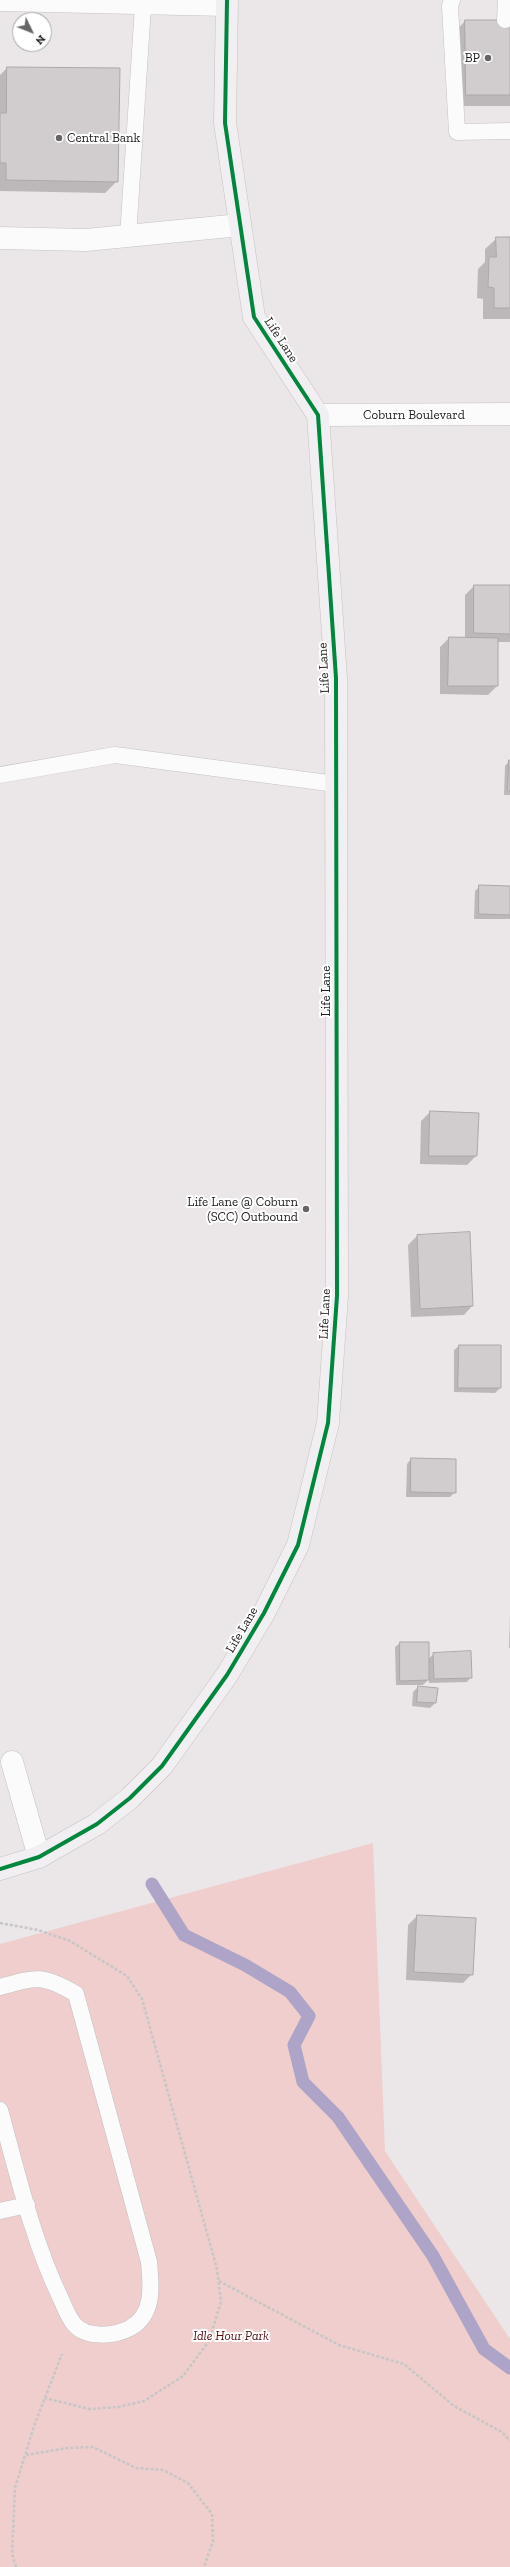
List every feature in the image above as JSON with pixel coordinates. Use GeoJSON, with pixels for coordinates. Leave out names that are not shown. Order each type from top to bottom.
{"type":"FeatureCollection","features":[{"type":"Feature","properties":{"kind":"street","name":"Life Lane"},"geometry":{"type":"LineString","coordinates":[[0,1869],[39,1857],[97,1824],[130,1798],[162,1766],[223,1681],[264,1613],[298,1545],[328,1423],[337,1296],[336,678],[318,415],[254,317],[225,123],[227,4]]}},
{"type":"Feature","properties":{"kind":"street"},"geometry":{"type":"LineString","coordinates":[[0,238],[86,240],[240,225]]}},
{"type":"Feature","properties":{"kind":"street","name":"Coburn Boulevard"},"geometry":{"type":"LineString","coordinates":[[318,415],[510,414]]}},
{"type":"Feature","properties":{"kind":"street"},"geometry":{"type":"LineString","coordinates":[[12,1762],[39,1857]]}},
{"type":"Feature","properties":{"kind":"lane"},"geometry":{"type":"LineString","coordinates":[[452,0],[450,6],[457,132],[510,131]]}},
{"type":"Feature","properties":{"kind":"lane"},"geometry":{"type":"LineString","coordinates":[[505,20],[506,0]]}},
{"type":"Feature","properties":{"kind":"lane"},"geometry":{"type":"LineString","coordinates":[[0,3],[143,6],[227,4]]}},
{"type":"Feature","properties":{"kind":"lane"},"geometry":{"type":"LineString","coordinates":[[128,237],[143,6]]}},
{"type":"Feature","properties":{"kind":"lane"},"geometry":{"type":"LineString","coordinates":[[0,775],[115,755],[336,784]]}},
{"type":"Feature","properties":{"kind":"lane"},"geometry":{"type":"LineString","coordinates":[[0,1987],[30,1979],[45,1980],[53,1981],[76,1994],[149,2262],[152,2294],[145,2314],[131,2327],[111,2335],[90,2333],[74,2324],[48,2272],[26,2205],[0,2110]]}},
{"type":"Feature","properties":{"kind":"lane"},"geometry":{"type":"LineString","coordinates":[[0,2211],[26,2205]]}},
{"type":"Feature","properties":{"kind":"path"},"geometry":{"type":"LineString","coordinates":[[218,2281],[339,2345],[404,2364],[454,2406],[502,2432],[510,2441]]}},
{"type":"Feature","properties":{"kind":"path"},"geometry":{"type":"LineString","coordinates":[[16,2567],[12,2554],[16,2488],[44,2398],[74,2324]]}},
{"type":"Feature","properties":{"kind":"path"},"geometry":{"type":"LineString","coordinates":[[26,2455],[67,2448],[93,2447],[136,2468],[162,2470],[188,2482],[212,2514],[213,2541],[204,2567]]}},
{"type":"Feature","properties":{"kind":"green space","name":"Idle Hour Park"},"geometry":{"type":"Polygon","coordinates":[[[373,1843],[385,2151],[510,2339],[510,2567],[0,2567],[0,1944],[373,1843]]]}},
{"type":"Feature","properties":{"kind":"building","name":"BP"},"geometry":{"type":"Polygon","coordinates":[[[465,20],[510,20],[510,95],[466,95],[465,20]]]}},
{"type":"Feature","properties":{"kind":"building","name":"Central Bank"},"geometry":{"type":"Polygon","coordinates":[[[7,67],[120,68],[118,182],[6,180],[6,163],[0,163],[0,113],[6,113],[7,67]]]}},
{"type":"Feature","properties":{"kind":"building"},"geometry":{"type":"Polygon","coordinates":[[[496,237],[510,237],[510,308],[494,308],[494,288],[488,287],[489,257],[496,257],[496,237]]]}},
{"type":"Feature","properties":{"kind":"building"},"geometry":{"type":"Polygon","coordinates":[[[474,585],[510,585],[510,634],[474,633],[474,585]]]}},
{"type":"Feature","properties":{"kind":"building"},"geometry":{"type":"Polygon","coordinates":[[[449,637],[498,638],[498,686],[448,686],[449,637]]]}},
{"type":"Feature","properties":{"kind":"building"},"geometry":{"type":"Polygon","coordinates":[[[509,760],[510,791],[508,791],[509,760]]]}},
{"type":"Feature","properties":{"kind":"building"},"geometry":{"type":"Polygon","coordinates":[[[479,885],[510,886],[510,915],[479,914],[479,885]]]}},
{"type":"Feature","properties":{"kind":"building"},"geometry":{"type":"Polygon","coordinates":[[[430,1111],[479,1113],[477,1156],[429,1156],[430,1111]]]}},
{"type":"Feature","properties":{"kind":"building"},"geometry":{"type":"Polygon","coordinates":[[[470,1232],[473,1306],[420,1309],[417,1235],[470,1232]]]}},
{"type":"Feature","properties":{"kind":"building"},"geometry":{"type":"Polygon","coordinates":[[[459,1345],[501,1345],[501,1388],[458,1388],[459,1345]]]}},
{"type":"Feature","properties":{"kind":"building"},"geometry":{"type":"Polygon","coordinates":[[[411,1458],[456,1459],[456,1493],[411,1492],[411,1458]]]}},
{"type":"Feature","properties":{"kind":"building"},"geometry":{"type":"Polygon","coordinates":[[[400,1642],[429,1642],[429,1680],[400,1681],[400,1642]]]}},
{"type":"Feature","properties":{"kind":"building"},"geometry":{"type":"Polygon","coordinates":[[[471,1651],[472,1678],[434,1679],[433,1653],[471,1651]]]}},
{"type":"Feature","properties":{"kind":"building"},"geometry":{"type":"Polygon","coordinates":[[[418,1686],[438,1688],[436,1703],[417,1702],[418,1686]]]}},
{"type":"Feature","properties":{"kind":"building"},"geometry":{"type":"Polygon","coordinates":[[[417,1915],[476,1918],[473,1975],[414,1972],[417,1915]]]}},
{"type":"Feature","properties":{"kind":"waterway"},"geometry":{"type":"LineString","coordinates":[[152,1884],[184,1935],[245,1965],[290,1992],[309,2016],[294,2045],[303,2082],[338,2117],[433,2256],[484,2349],[510,2368]]}},
{"type":"Feature","properties":{"kind":"cycle path"},"geometry":{"type":"LineString","coordinates":[[0,1869],[39,1857],[97,1824],[130,1798],[162,1766],[227,1675],[264,1613],[298,1545],[328,1423],[337,1296],[336,678],[318,415],[254,317],[225,123],[227,0]]}},
{"type":"Feature","properties":{"kind":"place","name":"BP"},"geometry":{"type":"Point","coordinates":[488,58]}},
{"type":"Feature","properties":{"kind":"place","name":"Central Bank"},"geometry":{"type":"Point","coordinates":[59,138]}},
{"type":"Feature","properties":{"kind":"place","name":"Life Lane @ Coburn (SCC) Outbound"},"geometry":{"type":"Point","coordinates":[306,1209]}}]}
